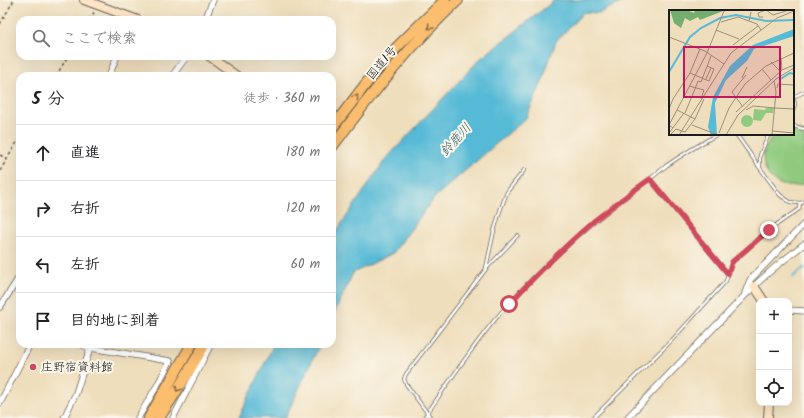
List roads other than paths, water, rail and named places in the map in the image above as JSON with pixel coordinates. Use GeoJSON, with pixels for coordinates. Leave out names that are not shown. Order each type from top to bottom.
{"type":"FeatureCollection","features":[{"type":"Feature","properties":{"kind":"highway","name":"国道1号"},"geometry":{"type":"LineString","coordinates":[[336,123],[375,72],[445,0]]}},
{"type":"Feature","properties":{"kind":"highway","name":"国道1号"},"geometry":{"type":"LineString","coordinates":[[336,139],[396,65],[435,21],[458,0]]}},
{"type":"Feature","properties":{"kind":"highway"},"geometry":{"type":"LineString","coordinates":[[149,418],[190,348]]}},
{"type":"Feature","properties":{"kind":"highway"},"geometry":{"type":"LineString","coordinates":[[160,418],[203,348]]}},
{"type":"Feature","properties":{"kind":"street"},"geometry":{"type":"LineString","coordinates":[[84,0],[126,16]]}},
{"type":"Feature","properties":{"kind":"street"},"geometry":{"type":"LineString","coordinates":[[207,16],[213,0]]}},
{"type":"Feature","properties":{"kind":"street"},"geometry":{"type":"LineString","coordinates":[[111,72],[115,60]]}},
{"type":"Feature","properties":{"kind":"street"},"geometry":{"type":"LineString","coordinates":[[175,72],[184,60]]}},
{"type":"Feature","properties":{"kind":"street"},"geometry":{"type":"LineString","coordinates":[[213,60],[225,72]]}},
{"type":"Feature","properties":{"kind":"street"},"geometry":{"type":"LineString","coordinates":[[745,295],[750,280],[804,224]]}},
{"type":"Feature","properties":{"kind":"street"},"geometry":{"type":"LineString","coordinates":[[627,418],[754,286],[804,244]]}},
{"type":"Feature","properties":{"kind":"street"},"geometry":{"type":"LineString","coordinates":[[0,307],[16,282]]}},
{"type":"Feature","properties":{"kind":"street"},"geometry":{"type":"LineString","coordinates":[[754,286],[762,298]]}},
{"type":"Feature","properties":{"kind":"street"},"geometry":{"type":"LineString","coordinates":[[792,310],[804,311]]}},
{"type":"Feature","properties":{"kind":"street"},"geometry":{"type":"LineString","coordinates":[[0,403],[28,348]]}},
{"type":"Feature","properties":{"kind":"street"},"geometry":{"type":"LineString","coordinates":[[64,418],[76,393],[92,348]]}},
{"type":"Feature","properties":{"kind":"street"},"geometry":{"type":"LineString","coordinates":[[98,348],[170,361],[138,418]]}},
{"type":"Feature","properties":{"kind":"street"},"geometry":{"type":"LineString","coordinates":[[173,418],[209,348]]}},
{"type":"Feature","properties":{"kind":"street"},"geometry":{"type":"LineString","coordinates":[[768,418],[769,406]]}},
{"type":"Feature","properties":{"kind":"lane"},"geometry":{"type":"LineString","coordinates":[[794,97],[804,92]]}},
{"type":"Feature","properties":{"kind":"lane"},"geometry":{"type":"LineString","coordinates":[[794,126],[804,129]]}},
{"type":"Feature","properties":{"kind":"lane"},"geometry":{"type":"LineString","coordinates":[[424,418],[478,341],[535,276],[595,220],[622,199],[678,159],[716,135]]}},
{"type":"Feature","properties":{"kind":"lane"},"geometry":{"type":"LineString","coordinates":[[737,135],[780,195],[790,202],[804,202]]}},
{"type":"Feature","properties":{"kind":"lane"},"geometry":{"type":"LineString","coordinates":[[760,168],[760,155],[768,135]]}},
{"type":"Feature","properties":{"kind":"lane"},"geometry":{"type":"LineString","coordinates":[[486,269],[494,231],[507,192],[525,169]]}},
{"type":"Feature","properties":{"kind":"lane"},"geometry":{"type":"LineString","coordinates":[[650,179],[728,274]]}},
{"type":"Feature","properties":{"kind":"lane"},"geometry":{"type":"LineString","coordinates":[[593,418],[672,340],[726,281],[732,262],[769,230],[799,209],[800,203]]}},
{"type":"Feature","properties":{"kind":"lane"},"geometry":{"type":"LineString","coordinates":[[431,418],[406,384],[404,379],[406,374],[486,269],[518,235]]}},
{"type":"Feature","properties":{"kind":"water","name":"鈴鹿川"},"geometry":{"type":"Polygon","coordinates":[[[555,0],[627,0],[599,13],[584,12],[556,41],[542,82],[526,118],[435,197],[393,253],[353,273],[336,309],[336,232],[385,160],[480,59],[555,0]]]}},
{"type":"Feature","properties":{"kind":"water"},"geometry":{"type":"Polygon","coordinates":[[[272,348],[318,348],[285,418],[239,418],[272,348]]]}},
{"type":"Feature","properties":{"kind":"waterway"},"geometry":{"type":"LineString","coordinates":[[793,277],[804,268]]}},
{"type":"Feature","properties":{"kind":"place","name":"庄野宿資料館"},"geometry":{"type":"Point","coordinates":[33,367]}}]}
